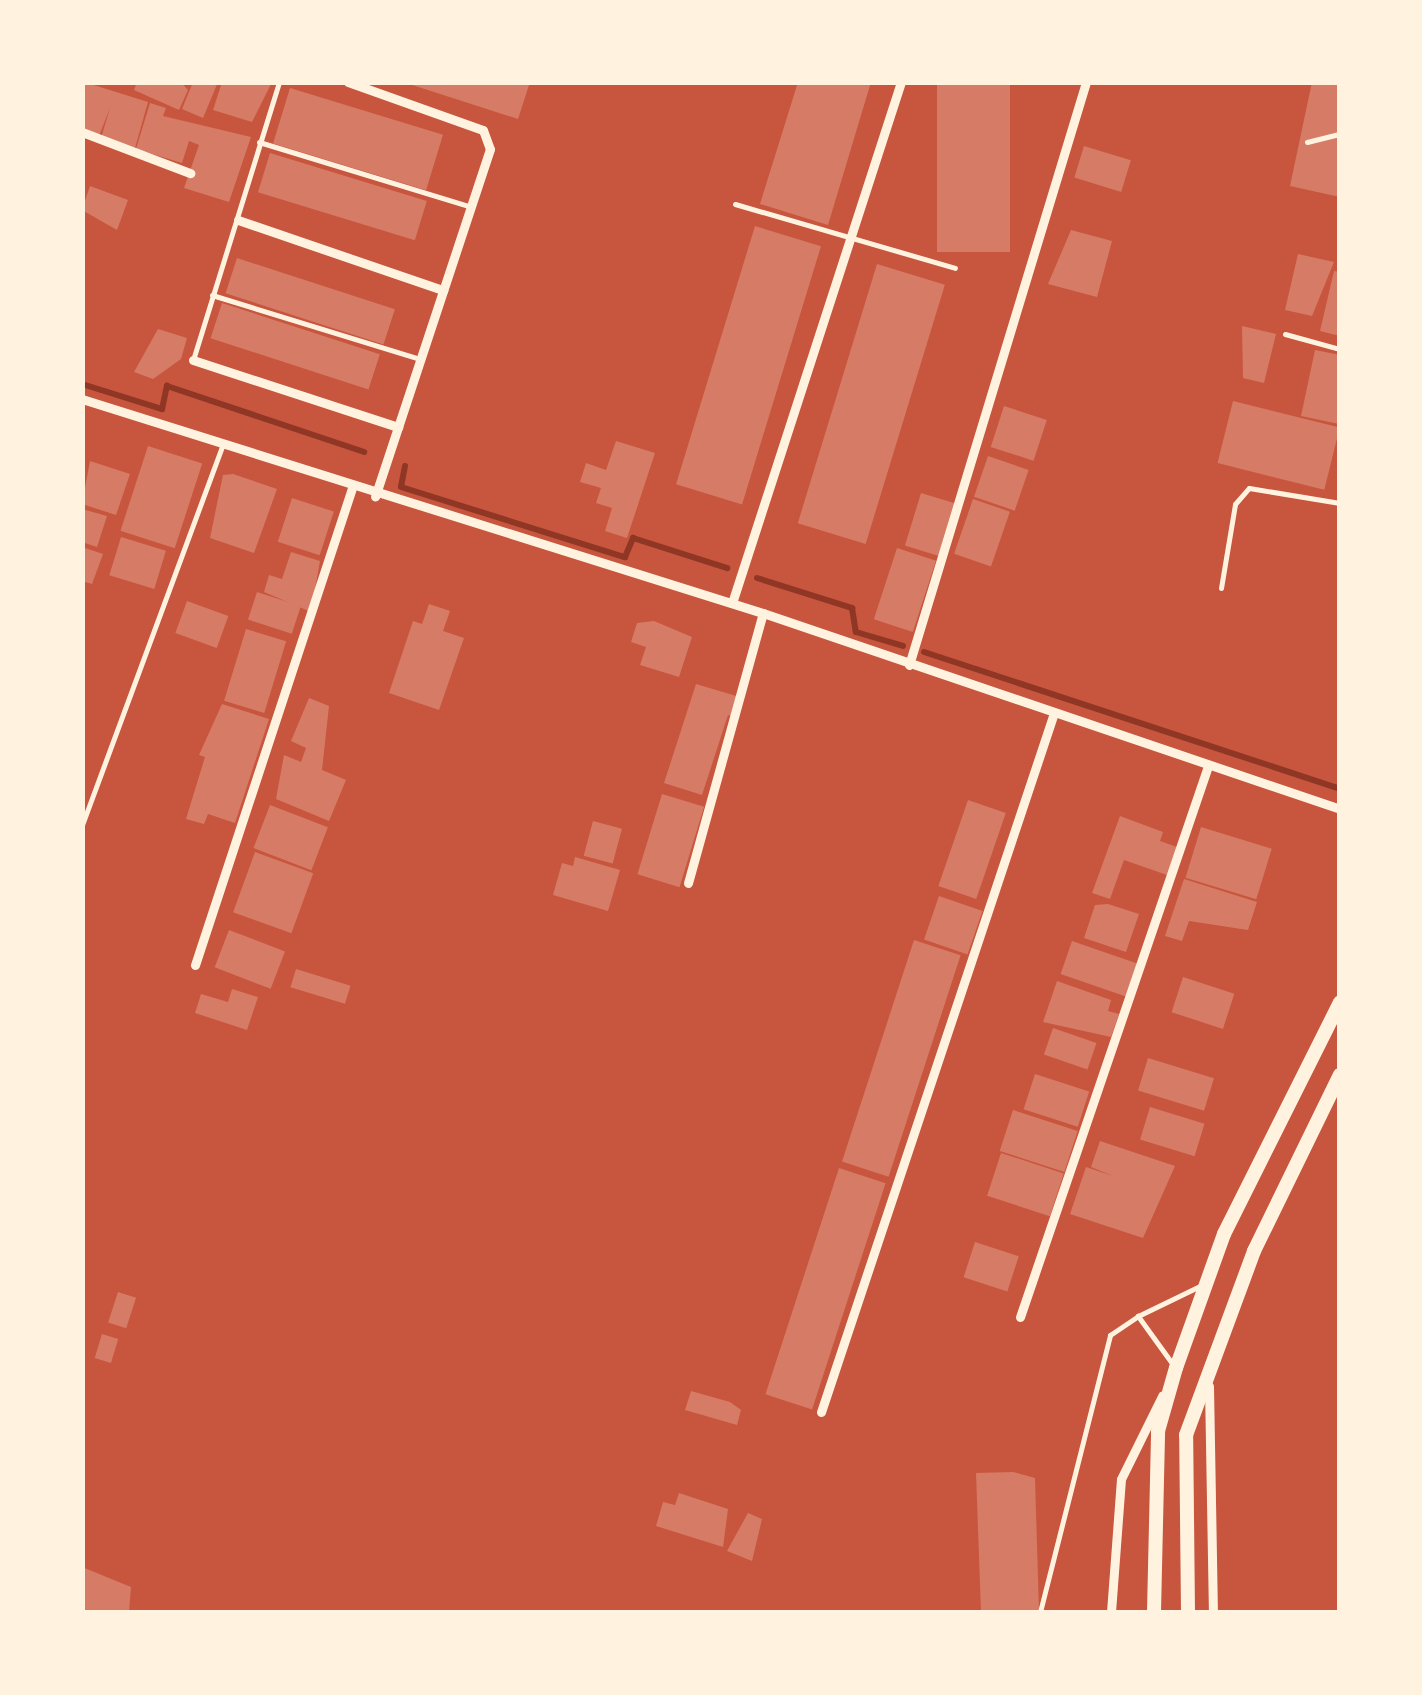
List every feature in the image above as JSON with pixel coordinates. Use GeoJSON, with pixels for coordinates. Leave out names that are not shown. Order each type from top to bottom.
{"type":"FeatureCollection","features":[{"type":"Feature","properties":{"kind":"main road"},"geometry":{"type":"LineString","coordinates":[[1154,1612],[1158,1431],[1176,1368],[1203,1285],[1340,1002]]}},
{"type":"Feature","properties":{"kind":"main road"},"geometry":{"type":"LineString","coordinates":[[1188,1612],[1186,1435],[1210,1363],[1340,1075]]}},
{"type":"Feature","properties":{"kind":"street"},"geometry":{"type":"LineString","coordinates":[[732,604],[901,82]]}},
{"type":"Feature","properties":{"kind":"street"},"geometry":{"type":"LineString","coordinates":[[908,666],[1086,82]]}},
{"type":"Feature","properties":{"kind":"street"},"geometry":{"type":"LineString","coordinates":[[352,83],[483,130],[490,150],[376,496]]}},
{"type":"Feature","properties":{"kind":"street"},"geometry":{"type":"LineString","coordinates":[[82,132],[190,172]]}},
{"type":"Feature","properties":{"kind":"street"},"geometry":{"type":"LineString","coordinates":[[238,220],[443,290]]}},
{"type":"Feature","properties":{"kind":"street"},"geometry":{"type":"LineString","coordinates":[[193,360],[398,427]]}},
{"type":"Feature","properties":{"kind":"street"},"geometry":{"type":"LineString","coordinates":[[82,399],[376,496],[764,613],[1207,770],[1340,809]]}},
{"type":"Feature","properties":{"kind":"street"},"geometry":{"type":"LineString","coordinates":[[195,964],[352,488]]}},
{"type":"Feature","properties":{"kind":"street"},"geometry":{"type":"LineString","coordinates":[[688,884],[764,613]]}},
{"type":"Feature","properties":{"kind":"street"},"geometry":{"type":"LineString","coordinates":[[822,1412],[1053,716]]}},
{"type":"Feature","properties":{"kind":"street"},"geometry":{"type":"LineString","coordinates":[[1020,1317],[1207,770]]}},
{"type":"Feature","properties":{"kind":"street"},"geometry":{"type":"LineString","coordinates":[[1210,1363],[1213,1612]]}},
{"type":"Feature","properties":{"kind":"street"},"geometry":{"type":"LineString","coordinates":[[1111,1612],[1121,1479],[1176,1368]]}},
{"type":"Feature","properties":{"kind":"lane"},"geometry":{"type":"LineString","coordinates":[[193,360],[279,82]]}},
{"type":"Feature","properties":{"kind":"lane"},"geometry":{"type":"LineString","coordinates":[[1307,142],[1340,134]]}},
{"type":"Feature","properties":{"kind":"lane"},"geometry":{"type":"LineString","coordinates":[[260,142],[471,208]]}},
{"type":"Feature","properties":{"kind":"lane"},"geometry":{"type":"LineString","coordinates":[[735,204],[956,268]]}},
{"type":"Feature","properties":{"kind":"lane"},"geometry":{"type":"LineString","coordinates":[[212,295],[420,359]]}},
{"type":"Feature","properties":{"kind":"lane"},"geometry":{"type":"LineString","coordinates":[[1285,334],[1340,349]]}},
{"type":"Feature","properties":{"kind":"lane"},"geometry":{"type":"LineString","coordinates":[[82,825],[223,444]]}},
{"type":"Feature","properties":{"kind":"lane"},"geometry":{"type":"LineString","coordinates":[[1221,588],[1235,504],[1249,488],[1340,503]]}},
{"type":"Feature","properties":{"kind":"lane"},"geometry":{"type":"LineString","coordinates":[[1040,1612],[1110,1335],[1138,1316],[1203,1285]]}},
{"type":"Feature","properties":{"kind":"lane"},"geometry":{"type":"LineString","coordinates":[[1138,1316],[1176,1368]]}},
{"type":"Feature","properties":{"kind":"building"},"geometry":{"type":"Polygon","coordinates":[[[84,82],[148,102],[135,148],[101,138],[110,108],[99,136],[82,131],[84,82]]]}},
{"type":"Feature","properties":{"kind":"building"},"geometry":{"type":"Polygon","coordinates":[[[137,82],[181,82],[188,90],[179,110],[134,90],[137,82]]]}},
{"type":"Feature","properties":{"kind":"building"},"geometry":{"type":"Polygon","coordinates":[[[193,82],[218,82],[203,118],[182,109],[193,82]]]}},
{"type":"Feature","properties":{"kind":"building"},"geometry":{"type":"Polygon","coordinates":[[[222,82],[272,82],[252,122],[213,110],[222,82]]]}},
{"type":"Feature","properties":{"kind":"building"},"geometry":{"type":"Polygon","coordinates":[[[403,82],[530,82],[518,119],[403,82]]]}},
{"type":"Feature","properties":{"kind":"building"},"geometry":{"type":"Polygon","coordinates":[[[798,82],[871,82],[828,225],[760,204],[798,82]]]}},
{"type":"Feature","properties":{"kind":"building"},"geometry":{"type":"Polygon","coordinates":[[[937,82],[1010,82],[1010,252],[937,252],[937,82]]]}},
{"type":"Feature","properties":{"kind":"building"},"geometry":{"type":"Polygon","coordinates":[[[1312,82],[1340,82],[1340,197],[1290,186],[1312,82]]]}},
{"type":"Feature","properties":{"kind":"building"},"geometry":{"type":"Polygon","coordinates":[[[290,88],[443,135],[426,190],[273,143],[290,88]]]}},
{"type":"Feature","properties":{"kind":"building"},"geometry":{"type":"Polygon","coordinates":[[[150,103],[166,108],[163,116],[251,137],[229,202],[184,188],[199,145],[189,141],[182,163],[136,149],[150,103]]]}},
{"type":"Feature","properties":{"kind":"building"},"geometry":{"type":"Polygon","coordinates":[[[1084,146],[1131,160],[1121,192],[1074,178],[1084,146]]]}},
{"type":"Feature","properties":{"kind":"building"},"geometry":{"type":"Polygon","coordinates":[[[270,153],[427,201],[415,240],[258,192],[270,153]]]}},
{"type":"Feature","properties":{"kind":"building"},"geometry":{"type":"Polygon","coordinates":[[[90,186],[128,200],[117,230],[82,210],[90,186]]]}},
{"type":"Feature","properties":{"kind":"building"},"geometry":{"type":"Polygon","coordinates":[[[755,226],[821,246],[742,504],[676,484],[755,226]]]}},
{"type":"Feature","properties":{"kind":"building"},"geometry":{"type":"Polygon","coordinates":[[[1071,230],[1112,241],[1097,297],[1048,284],[1071,230]]]}},
{"type":"Feature","properties":{"kind":"building"},"geometry":{"type":"Polygon","coordinates":[[[1298,254],[1334,262],[1312,316],[1285,310],[1298,254]]]}},
{"type":"Feature","properties":{"kind":"building"},"geometry":{"type":"Polygon","coordinates":[[[237,258],[395,309],[383,344],[226,293],[237,258]]]}},
{"type":"Feature","properties":{"kind":"building"},"geometry":{"type":"Polygon","coordinates":[[[877,264],[945,285],[866,544],[798,523],[877,264]]]}},
{"type":"Feature","properties":{"kind":"building"},"geometry":{"type":"Polygon","coordinates":[[[1334,271],[1340,272],[1340,336],[1320,331],[1334,271]]]}},
{"type":"Feature","properties":{"kind":"building"},"geometry":{"type":"Polygon","coordinates":[[[222,303],[380,354],[368,389],[211,338],[222,303]]]}},
{"type":"Feature","properties":{"kind":"building"},"geometry":{"type":"Polygon","coordinates":[[[1242,326],[1276,334],[1264,383],[1243,378],[1242,326]]]}},
{"type":"Feature","properties":{"kind":"building"},"geometry":{"type":"Polygon","coordinates":[[[158,329],[187,338],[181,359],[153,379],[134,372],[158,329]]]}},
{"type":"Feature","properties":{"kind":"building"},"geometry":{"type":"Polygon","coordinates":[[[1315,350],[1340,355],[1339,424],[1301,416],[1315,350]]]}},
{"type":"Feature","properties":{"kind":"building"},"geometry":{"type":"Polygon","coordinates":[[[1233,401],[1340,428],[1324,490],[1218,463],[1233,401]]]}},
{"type":"Feature","properties":{"kind":"building"},"geometry":{"type":"Polygon","coordinates":[[[1004,406],[1047,420],[1034,461],[991,447],[1004,406]]]}},
{"type":"Feature","properties":{"kind":"building"},"geometry":{"type":"Polygon","coordinates":[[[616,441],[655,453],[627,538],[605,531],[612,508],[596,503],[601,488],[580,482],[586,463],[606,470],[616,441]]]}},
{"type":"Feature","properties":{"kind":"building"},"geometry":{"type":"Polygon","coordinates":[[[148,446],[202,464],[175,548],[120,531],[148,446]]]}},
{"type":"Feature","properties":{"kind":"building"},"geometry":{"type":"Polygon","coordinates":[[[988,456],[1029,470],[1015,511],[974,497],[988,456]]]}},
{"type":"Feature","properties":{"kind":"building"},"geometry":{"type":"Polygon","coordinates":[[[90,461],[130,474],[116,515],[82,504],[90,461]]]}},
{"type":"Feature","properties":{"kind":"building"},"geometry":{"type":"Polygon","coordinates":[[[233,474],[277,489],[254,553],[210,538],[223,475],[233,474]]]}},
{"type":"Feature","properties":{"kind":"building"},"geometry":{"type":"Polygon","coordinates":[[[921,493],[956,504],[940,556],[905,546],[921,493]]]}},
{"type":"Feature","properties":{"kind":"building"},"geometry":{"type":"Polygon","coordinates":[[[292,498],[334,512],[320,555],[278,542],[292,498]]]}},
{"type":"Feature","properties":{"kind":"building"},"geometry":{"type":"Polygon","coordinates":[[[973,499],[1010,512],[991,567],[954,554],[973,499]]]}},
{"type":"Feature","properties":{"kind":"building"},"geometry":{"type":"Polygon","coordinates":[[[82,509],[107,516],[97,547],[82,542],[82,509]]]}},
{"type":"Feature","properties":{"kind":"building"},"geometry":{"type":"Polygon","coordinates":[[[121,537],[166,551],[154,589],[109,575],[121,537]]]}},
{"type":"Feature","properties":{"kind":"building"},"geometry":{"type":"Polygon","coordinates":[[[82,547],[103,554],[92,584],[82,581],[82,547]]]}},
{"type":"Feature","properties":{"kind":"building"},"geometry":{"type":"Polygon","coordinates":[[[897,548],[936,561],[913,632],[874,619],[897,548]]]}},
{"type":"Feature","properties":{"kind":"building"},"geometry":{"type":"Polygon","coordinates":[[[291,552],[320,561],[311,612],[264,592],[269,575],[282,579],[291,552]]]}},
{"type":"Feature","properties":{"kind":"building"},"geometry":{"type":"Polygon","coordinates":[[[257,592],[301,606],[292,634],[248,620],[257,592]]]}},
{"type":"Feature","properties":{"kind":"building"},"geometry":{"type":"Polygon","coordinates":[[[187,601],[228,616],[217,648],[175,633],[187,601]]]}},
{"type":"Feature","properties":{"kind":"building"},"geometry":{"type":"Polygon","coordinates":[[[429,604],[450,611],[443,631],[464,638],[439,710],[389,693],[413,621],[422,624],[429,604]]]}},
{"type":"Feature","properties":{"kind":"building"},"geometry":{"type":"Polygon","coordinates":[[[654,621],[692,637],[679,677],[640,665],[646,647],[631,642],[637,623],[654,621]]]}},
{"type":"Feature","properties":{"kind":"building"},"geometry":{"type":"Polygon","coordinates":[[[246,629],[286,641],[264,713],[224,701],[246,629]]]}},
{"type":"Feature","properties":{"kind":"building"},"geometry":{"type":"Polygon","coordinates":[[[696,684],[743,698],[737,718],[728,715],[702,795],[664,783],[696,684]]]}},
{"type":"Feature","properties":{"kind":"building"},"geometry":{"type":"Polygon","coordinates":[[[309,698],[329,706],[322,770],[346,780],[329,821],[276,799],[284,755],[301,762],[306,748],[291,741],[309,698]]]}},
{"type":"Feature","properties":{"kind":"building"},"geometry":{"type":"Polygon","coordinates":[[[222,704],[269,719],[235,823],[208,814],[204,824],[186,819],[205,757],[199,755],[222,704]]]}},
{"type":"Feature","properties":{"kind":"building"},"geometry":{"type":"Polygon","coordinates":[[[662,794],[704,807],[680,887],[637,874],[662,794]]]}},
{"type":"Feature","properties":{"kind":"building"},"geometry":{"type":"Polygon","coordinates":[[[968,800],[1006,813],[976,899],[938,886],[968,800]]]}},
{"type":"Feature","properties":{"kind":"building"},"geometry":{"type":"Polygon","coordinates":[[[270,805],[328,827],[311,870],[254,848],[270,805]]]}},
{"type":"Feature","properties":{"kind":"building"},"geometry":{"type":"Polygon","coordinates":[[[1120,816],[1163,832],[1160,841],[1177,847],[1167,875],[1124,860],[1110,899],[1092,893],[1120,816]]]}},
{"type":"Feature","properties":{"kind":"building"},"geometry":{"type":"Polygon","coordinates":[[[593,821],[622,829],[613,864],[584,856],[593,821]]]}},
{"type":"Feature","properties":{"kind":"building"},"geometry":{"type":"Polygon","coordinates":[[[1201,827],[1272,849],[1256,899],[1186,878],[1201,827]]]}},
{"type":"Feature","properties":{"kind":"building"},"geometry":{"type":"Polygon","coordinates":[[[255,852],[313,873],[291,933],[233,912],[255,852]]]}},
{"type":"Feature","properties":{"kind":"building"},"geometry":{"type":"Polygon","coordinates":[[[575,857],[620,870],[608,911],[553,895],[562,863],[573,866],[575,857]]]}},
{"type":"Feature","properties":{"kind":"building"},"geometry":{"type":"Polygon","coordinates":[[[1184,879],[1257,902],[1248,930],[1189,921],[1182,941],[1165,936],[1184,879]]]}},
{"type":"Feature","properties":{"kind":"building"},"geometry":{"type":"Polygon","coordinates":[[[939,896],[982,911],[968,954],[924,939],[939,896]]]}},
{"type":"Feature","properties":{"kind":"building"},"geometry":{"type":"Polygon","coordinates":[[[1108,904],[1139,914],[1126,952],[1084,938],[1095,905],[1108,904]]]}},
{"type":"Feature","properties":{"kind":"building"},"geometry":{"type":"Polygon","coordinates":[[[229,930],[285,952],[271,989],[215,967],[229,930]]]}},
{"type":"Feature","properties":{"kind":"building"},"geometry":{"type":"Polygon","coordinates":[[[914,940],[961,955],[889,1177],[842,1162],[914,940]]]}},
{"type":"Feature","properties":{"kind":"building"},"geometry":{"type":"Polygon","coordinates":[[[1072,941],[1137,963],[1126,997],[1061,974],[1072,941]]]}},
{"type":"Feature","properties":{"kind":"building"},"geometry":{"type":"Polygon","coordinates":[[[296,969],[351,986],[345,1004],[290,987],[296,969]]]}},
{"type":"Feature","properties":{"kind":"building"},"geometry":{"type":"Polygon","coordinates":[[[1183,977],[1234,994],[1223,1029],[1172,1012],[1183,977]]]}},
{"type":"Feature","properties":{"kind":"building"},"geometry":{"type":"Polygon","coordinates":[[[1057,981],[1111,1000],[1108,1011],[1119,1014],[1111,1037],[1043,1022],[1057,981]]]}},
{"type":"Feature","properties":{"kind":"building"},"geometry":{"type":"Polygon","coordinates":[[[232,989],[258,997],[247,1030],[195,1013],[201,994],[228,1002],[232,989]]]}},
{"type":"Feature","properties":{"kind":"building"},"geometry":{"type":"Polygon","coordinates":[[[1053,1028],[1096,1043],[1087,1069],[1044,1054],[1053,1028]]]}},
{"type":"Feature","properties":{"kind":"building"},"geometry":{"type":"Polygon","coordinates":[[[1148,1058],[1214,1078],[1204,1111],[1138,1091],[1148,1058]]]}},
{"type":"Feature","properties":{"kind":"building"},"geometry":{"type":"Polygon","coordinates":[[[1035,1074],[1089,1092],[1078,1127],[1024,1109],[1035,1074]]]}},
{"type":"Feature","properties":{"kind":"building"},"geometry":{"type":"Polygon","coordinates":[[[1150,1107],[1205,1124],[1195,1156],[1140,1140],[1150,1107]]]}},
{"type":"Feature","properties":{"kind":"building"},"geometry":{"type":"Polygon","coordinates":[[[1013,1110],[1078,1131],[1064,1172],[1000,1151],[1013,1110]]]}},
{"type":"Feature","properties":{"kind":"building"},"geometry":{"type":"Polygon","coordinates":[[[1100,1141],[1175,1166],[1143,1238],[1070,1214],[1086,1167],[1113,1176],[1091,1167],[1100,1141]]]}},
{"type":"Feature","properties":{"kind":"building"},"geometry":{"type":"Polygon","coordinates":[[[1001,1153],[1064,1173],[1050,1216],[987,1196],[1001,1153]]]}},
{"type":"Feature","properties":{"kind":"building"},"geometry":{"type":"Polygon","coordinates":[[[839,1168],[886,1183],[812,1409],[765,1394],[839,1168]]]}},
{"type":"Feature","properties":{"kind":"building"},"geometry":{"type":"Polygon","coordinates":[[[975,1242],[1019,1256],[1007,1291],[964,1277],[975,1242]]]}},
{"type":"Feature","properties":{"kind":"building"},"geometry":{"type":"Polygon","coordinates":[[[118,1292],[136,1298],[126,1328],[108,1322],[118,1292]]]}},
{"type":"Feature","properties":{"kind":"building"},"geometry":{"type":"Polygon","coordinates":[[[102,1334],[118,1339],[111,1363],[95,1358],[102,1334]]]}},
{"type":"Feature","properties":{"kind":"building"},"geometry":{"type":"Polygon","coordinates":[[[691,1391],[730,1402],[741,1410],[737,1425],[685,1410],[691,1391]]]}},
{"type":"Feature","properties":{"kind":"building"},"geometry":{"type":"Polygon","coordinates":[[[1013,1472],[1035,1478],[1039,1612],[981,1612],[976,1473],[1013,1472]]]}},
{"type":"Feature","properties":{"kind":"building"},"geometry":{"type":"Polygon","coordinates":[[[679,1493],[728,1509],[723,1547],[656,1526],[663,1502],[675,1505],[679,1493]]]}},
{"type":"Feature","properties":{"kind":"building"},"geometry":{"type":"Polygon","coordinates":[[[748,1513],[762,1519],[752,1561],[727,1551],[748,1513]]]}},
{"type":"Feature","properties":{"kind":"building"},"geometry":{"type":"Polygon","coordinates":[[[82,1567],[131,1587],[129,1612],[82,1612],[82,1567]]]}},
{"type":"Feature","properties":{"kind":"waterway"},"geometry":{"type":"LineString","coordinates":[[82,384],[162,409],[167,386],[364,452]]}},
{"type":"Feature","properties":{"kind":"waterway"},"geometry":{"type":"LineString","coordinates":[[405,466],[401,487],[625,557],[633,538],[727,568]]}},
{"type":"Feature","properties":{"kind":"waterway"},"geometry":{"type":"LineString","coordinates":[[757,578],[852,608],[856,632],[903,646]]}},
{"type":"Feature","properties":{"kind":"waterway"},"geometry":{"type":"LineString","coordinates":[[924,652],[1340,789]]}}]}
